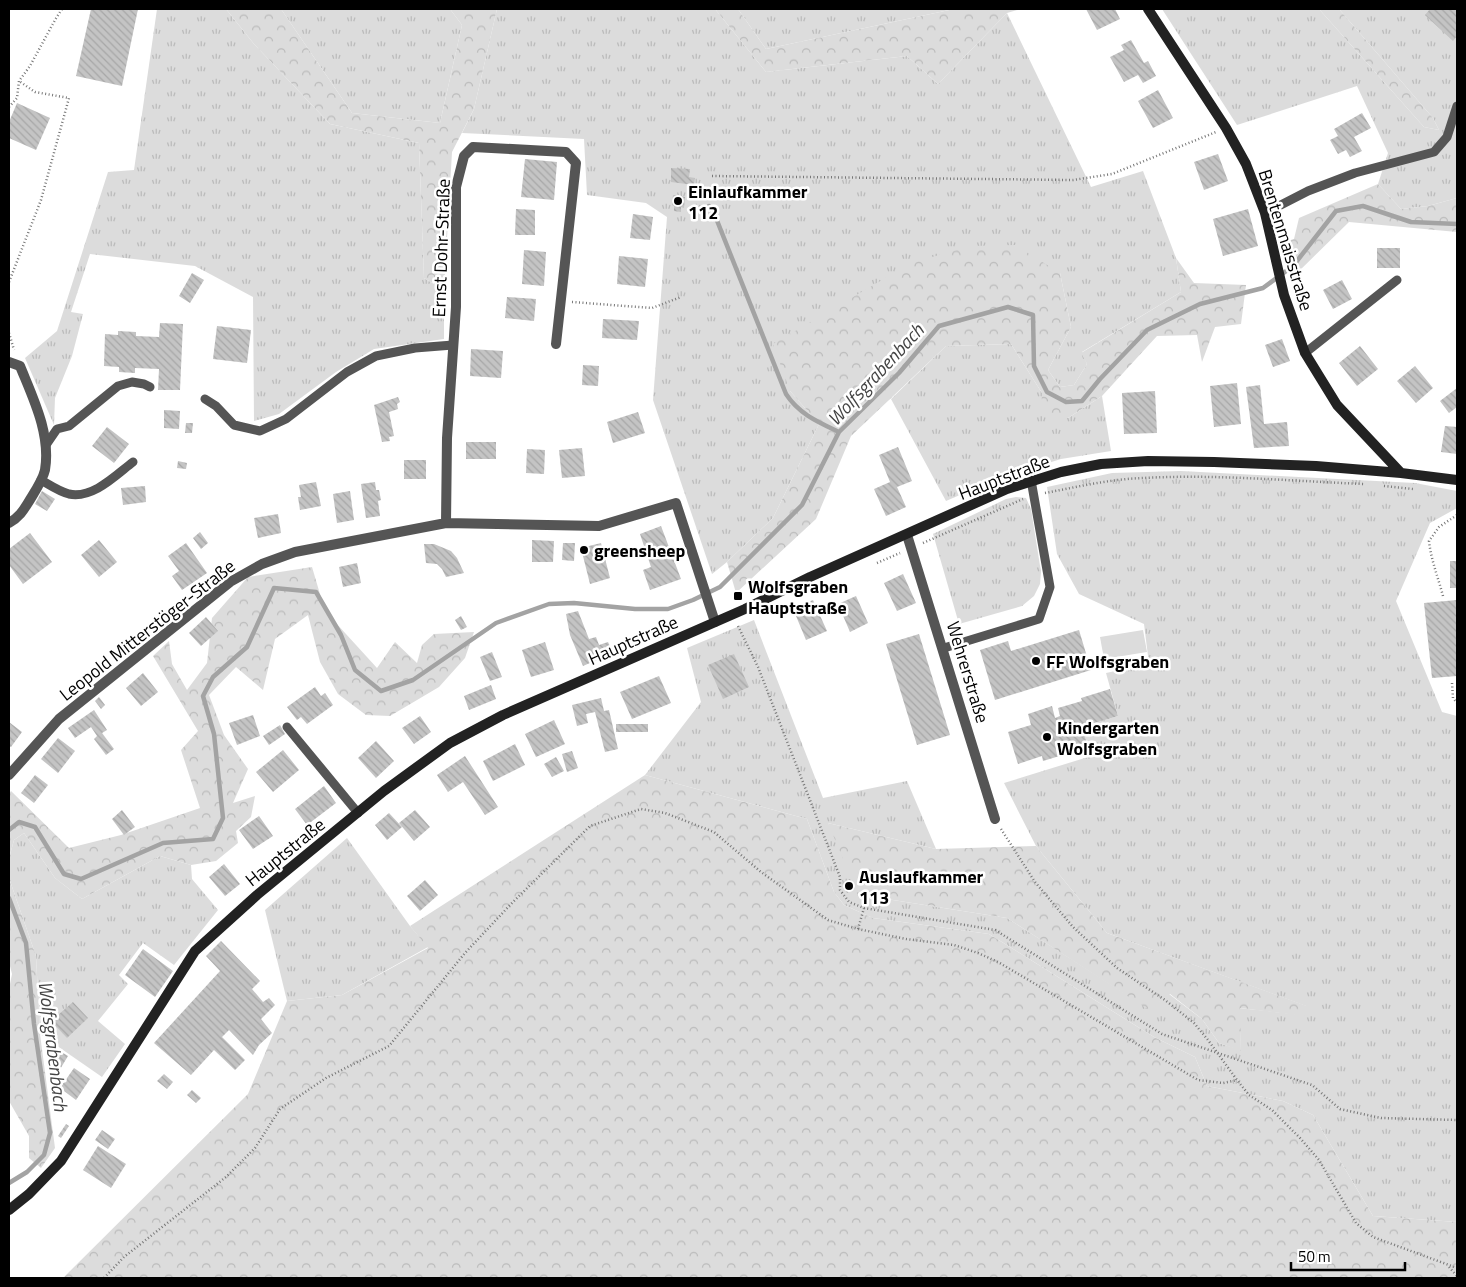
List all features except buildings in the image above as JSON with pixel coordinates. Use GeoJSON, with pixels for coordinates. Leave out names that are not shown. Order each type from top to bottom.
{"type":"FeatureCollection","features":[{"type":"Feature","properties":{"kind":"main road","name":"Brentenmaisstraße"},"geometry":{"type":"LineString","coordinates":[[1148,9],[1226,128],[1246,164],[1265,213],[1284,295],[1306,353],[1337,404],[1401,473]]}},
{"type":"Feature","properties":{"kind":"main road","name":"Hauptstraße"},"geometry":{"type":"LineString","coordinates":[[9,1210],[29,1194],[61,1161],[195,951],[257,895],[384,791],[450,744],[496,719],[716,622],[810,577],[1007,489],[1031,480],[1078,468],[1148,461],[1214,462],[1316,466],[1457,480]]}},
{"type":"Feature","properties":{"kind":"street","name":"Ernst Dohr-Straße"},"geometry":{"type":"LineString","coordinates":[[446,523],[446,438],[456,307],[456,187],[464,156],[473,147],[566,152],[576,163],[556,344]]}},
{"type":"Feature","properties":{"kind":"street"},"geometry":{"type":"LineString","coordinates":[[9,362],[20,366],[38,412],[46,445],[44,471],[40,480],[19,516],[9,523]]}},
{"type":"Feature","properties":{"kind":"street","name":"Leopold Mitterstöger-Straße"},"geometry":{"type":"LineString","coordinates":[[9,775],[59,719],[230,582],[262,564],[295,552],[446,523],[599,526],[676,503],[716,622]]}},
{"type":"Feature","properties":{"kind":"street","name":"Wehrerstraße"},"geometry":{"type":"LineString","coordinates":[[907,535],[944,648],[996,819]]}},
{"type":"Feature","properties":{"kind":"lane"},"geometry":{"type":"LineString","coordinates":[[1265,213],[1308,191],[1355,174],[1434,152],[1447,137],[1457,106]]}},
{"type":"Feature","properties":{"kind":"lane"},"geometry":{"type":"LineString","coordinates":[[1306,353],[1398,280]]}},
{"type":"Feature","properties":{"kind":"lane"},"geometry":{"type":"LineString","coordinates":[[205,399],[216,406],[234,425],[260,431],[286,419],[347,372],[376,356],[415,348],[453,345]]}},
{"type":"Feature","properties":{"kind":"lane"},"geometry":{"type":"LineString","coordinates":[[46,445],[58,429],[69,426],[118,386],[132,382],[144,384],[150,388]]}},
{"type":"Feature","properties":{"kind":"lane"},"geometry":{"type":"LineString","coordinates":[[40,480],[70,494],[85,494],[100,486],[133,462]]}},
{"type":"Feature","properties":{"kind":"lane"},"geometry":{"type":"LineString","coordinates":[[944,648],[1039,619],[1050,587],[1031,480]]}},
{"type":"Feature","properties":{"kind":"lane"},"geometry":{"type":"LineString","coordinates":[[287,727],[358,813]]}},
{"type":"Feature","properties":{"kind":"path"},"geometry":{"type":"LineString","coordinates":[[9,107],[16,98],[19,81],[30,66],[62,9]]}},
{"type":"Feature","properties":{"kind":"path"},"geometry":{"type":"LineString","coordinates":[[9,282],[41,200],[69,98],[35,92],[19,81]]}},
{"type":"Feature","properties":{"kind":"path"},"geometry":{"type":"LineString","coordinates":[[712,176],[1074,180],[1112,174],[1226,128]]}},
{"type":"Feature","properties":{"kind":"path"},"geometry":{"type":"LineString","coordinates":[[560,301],[652,308],[681,297]]}},
{"type":"Feature","properties":{"kind":"path"},"geometry":{"type":"LineString","coordinates":[[912,548],[1034,495],[1085,485],[1142,478],[1192,477],[1370,484]]}},
{"type":"Feature","properties":{"kind":"path"},"geometry":{"type":"LineString","coordinates":[[1379,485],[1416,489]]}},
{"type":"Feature","properties":{"kind":"path"},"geometry":{"type":"LineString","coordinates":[[1443,596],[1431,559],[1429,541],[1439,527],[1457,515]]}},
{"type":"Feature","properties":{"kind":"path"},"geometry":{"type":"LineString","coordinates":[[732,614],[758,667],[840,877],[840,890],[849,902],[864,908],[996,930],[1162,1034],[1312,1085],[1340,1109],[1381,1118],[1457,1120]]}},
{"type":"Feature","properties":{"kind":"path"},"geometry":{"type":"LineString","coordinates":[[1452,683],[1453,698],[1457,703]]}},
{"type":"Feature","properties":{"kind":"path"},"geometry":{"type":"LineString","coordinates":[[104,1278],[124,1257],[226,1177],[255,1148],[280,1109],[326,1078],[389,1046],[471,946],[590,826],[641,809],[665,814],[714,832],[761,872],[828,920],[906,939],[954,945],[978,953],[998,962],[1198,1080],[1223,1083],[1236,1080]]}},
{"type":"Feature","properties":{"kind":"path"},"geometry":{"type":"LineString","coordinates":[[996,819],[1012,848],[1035,882],[1073,927],[1117,968],[1181,1012],[1198,1029],[1236,1080],[1250,1095],[1272,1110],[1319,1160],[1356,1222],[1373,1237],[1457,1268]]}},
{"type":"Feature","properties":{"kind":"path"},"geometry":{"type":"LineString","coordinates":[[858,928],[864,908]]}},
{"type":"Feature","properties":{"kind":"path"},"geometry":{"type":"LineString","coordinates":[[1448,1266],[1457,1276]]}},
{"type":"Feature","properties":{"kind":"green space"},"geometry":{"type":"Polygon","coordinates":[[[157,9],[226,9],[254,44],[330,124],[419,143],[424,278],[444,290],[444,339],[374,349],[336,372],[279,414],[254,421],[253,297],[195,266],[90,254],[71,312],[83,314],[72,356],[55,398],[54,425],[25,358],[57,331],[108,172],[134,170],[157,9]]]}},
{"type":"Feature","properties":{"kind":"green space"},"geometry":{"type":"Polygon","coordinates":[[[226,9],[281,9],[352,113],[440,123],[462,25],[450,9],[497,9],[474,109],[452,152],[444,290],[424,278],[419,143],[330,124],[254,44],[226,9]]]}},
{"type":"Feature","properties":{"kind":"green space"},"geometry":{"type":"Polygon","coordinates":[[[281,9],[450,9],[462,25],[440,123],[352,113],[281,9]]]}},
{"type":"Feature","properties":{"kind":"green space"},"geometry":{"type":"Polygon","coordinates":[[[497,9],[715,9],[766,72],[907,56],[938,84],[1007,13],[1091,187],[1143,171],[1176,258],[1181,292],[1082,352],[1087,364],[1074,385],[1060,387],[1048,370],[1071,327],[1060,273],[790,391],[819,424],[773,518],[712,574],[653,400],[667,217],[646,203],[587,195],[584,139],[462,133],[474,109],[497,9]]]}},
{"type":"Feature","properties":{"kind":"green space"},"geometry":{"type":"Polygon","coordinates":[[[715,9],[738,9],[766,49],[954,9],[1021,9],[1007,13],[938,84],[907,56],[766,72],[715,9]]]}},
{"type":"Feature","properties":{"kind":"green space"},"geometry":{"type":"Polygon","coordinates":[[[738,9],[954,9],[766,49],[738,9]]]}},
{"type":"Feature","properties":{"kind":"green space"},"geometry":{"type":"Polygon","coordinates":[[[1162,9],[1319,9],[1424,127],[1439,130],[1433,118],[1339,9],[1457,9],[1457,198],[1428,206],[1401,209],[1378,184],[1388,153],[1357,86],[1237,125],[1162,9]]]}},
{"type":"Feature","properties":{"kind":"green space"},"geometry":{"type":"Polygon","coordinates":[[[1319,9],[1339,9],[1433,118],[1439,130],[1424,127],[1319,9]]]}},
{"type":"Feature","properties":{"kind":"green space"},"geometry":{"type":"Polygon","coordinates":[[[1378,184],[1401,209],[1428,206],[1457,198],[1457,232],[1349,222],[1294,276],[1281,243],[1294,239],[1299,218],[1378,184]]]}},
{"type":"Feature","properties":{"kind":"green space"},"geometry":{"type":"Polygon","coordinates":[[[1015,245],[1060,273],[1071,327],[1048,370],[1060,387],[1074,385],[1087,364],[1081,353],[1181,292],[1176,258],[1194,283],[1246,285],[1241,324],[1215,327],[1202,362],[1197,335],[1157,336],[1102,396],[1068,418],[1041,412],[1042,393],[1011,344],[946,346],[851,436],[816,519],[736,593],[727,562],[773,518],[819,424],[790,391],[773,344],[911,263],[971,246],[1015,245]]]}},
{"type":"Feature","properties":{"kind":"green space"},"geometry":{"type":"Polygon","coordinates":[[[1011,344],[1042,393],[1068,418],[1102,396],[1111,451],[1061,459],[997,479],[946,501],[891,399],[946,346],[1011,344]]]}},
{"type":"Feature","properties":{"kind":"green space"},"geometry":{"type":"Polygon","coordinates":[[[1181,471],[1415,483],[1457,491],[1457,508],[1430,523],[1396,601],[1442,712],[1457,716],[1457,1222],[1373,1216],[1313,1115],[1283,1101],[1207,1086],[1195,1057],[1154,1037],[989,934],[873,918],[844,905],[834,892],[807,819],[645,775],[701,702],[687,648],[754,620],[823,798],[907,781],[936,849],[828,823],[874,897],[1007,918],[1149,1009],[1169,994],[1202,1019],[1219,1043],[1241,1050],[1239,1008],[1303,1015],[1306,1006],[1107,933],[1036,846],[1004,783],[1088,757],[1087,743],[1082,727],[1118,716],[1106,673],[1149,664],[1144,624],[1079,594],[1057,554],[1047,487],[1112,473],[1181,471]]]}},
{"type":"Feature","properties":{"kind":"green space"},"geometry":{"type":"Polygon","coordinates":[[[1026,498],[1031,509],[1041,572],[1040,584],[1034,596],[1022,606],[959,624],[933,534],[1006,499],[1026,498]]]}},
{"type":"Feature","properties":{"kind":"green space"},"geometry":{"type":"Polygon","coordinates":[[[312,567],[325,611],[377,668],[395,642],[417,663],[422,645],[434,634],[474,632],[465,658],[439,687],[390,716],[366,715],[338,694],[320,662],[308,615],[275,639],[263,690],[236,667],[209,695],[224,735],[248,769],[233,803],[255,796],[251,817],[236,831],[238,843],[216,861],[191,865],[160,856],[82,899],[55,878],[24,833],[14,840],[9,858],[9,794],[11,791],[69,848],[121,835],[200,808],[181,750],[198,731],[153,656],[169,641],[172,664],[187,690],[207,663],[212,618],[248,577],[312,567]]]}},
{"type":"Feature","properties":{"kind":"green space"},"geometry":{"type":"Polygon","coordinates":[[[1143,630],[1147,652],[1104,659],[1100,637],[1143,630]]]}},
{"type":"Feature","properties":{"kind":"green space"},"geometry":{"type":"Polygon","coordinates":[[[645,775],[807,819],[834,892],[844,905],[873,918],[989,934],[1154,1037],[1195,1057],[1207,1086],[1283,1101],[1313,1115],[1373,1216],[1457,1222],[1457,1278],[63,1278],[248,1094],[287,1001],[342,995],[428,948],[410,926],[645,775]]]}},
{"type":"Feature","properties":{"kind":"green space"},"geometry":{"type":"Polygon","coordinates":[[[828,823],[936,849],[1036,846],[1107,933],[1307,1006],[1304,1016],[1240,1008],[1241,1051],[1219,1043],[1202,1019],[1170,994],[1149,1010],[1007,918],[874,897],[846,866],[828,823]]]}},
{"type":"Feature","properties":{"kind":"green space"},"geometry":{"type":"Polygon","coordinates":[[[24,833],[55,878],[82,899],[160,856],[191,865],[192,879],[218,910],[174,965],[143,943],[119,975],[128,984],[98,1021],[125,1044],[102,1077],[40,1034],[36,956],[9,878],[9,858],[14,840],[24,833]]]}},
{"type":"Feature","properties":{"kind":"green space"},"geometry":{"type":"Polygon","coordinates":[[[347,838],[410,926],[428,947],[342,995],[287,1001],[265,910],[347,838]]]}},
{"type":"Feature","properties":{"kind":"green space"},"geometry":{"type":"Polygon","coordinates":[[[9,878],[36,956],[40,1034],[55,1148],[41,1168],[29,1158],[29,1136],[9,1101],[9,989],[12,974],[9,962],[9,878]]]}},
{"type":"Feature","properties":{"kind":"waterway"},"geometry":{"type":"LineString","coordinates":[[709,206],[716,218],[786,394],[803,412],[816,421],[839,432]]}},
{"type":"Feature","properties":{"kind":"waterway","name":"Wolfsgrabenbach"},"geometry":{"type":"LineString","coordinates":[[9,830],[19,822],[35,827],[64,874],[81,879],[163,843],[213,839],[223,818],[214,734],[203,696],[213,677],[247,647],[274,588],[316,592],[341,635],[355,670],[381,691],[413,680],[496,623],[549,604],[574,603],[635,609],[668,609],[720,587],[802,505],[839,432],[899,373],[939,326],[1008,307],[1033,315],[1034,366],[1047,392],[1066,402],[1082,401],[1100,379],[1147,330],[1200,304],[1263,288],[1293,266],[1336,211],[1363,206],[1411,222],[1457,224]]}},
{"type":"Feature","properties":{"kind":"waterway","name":"Wolfsgrabenbach"},"geometry":{"type":"LineString","coordinates":[[9,898],[26,943],[34,1024],[50,1133],[44,1155],[27,1172],[9,1183]]}},
{"type":"Feature","properties":{"kind":"place","name":"Einlaufkammer 112"},"geometry":{"type":"Point","coordinates":[678,201]}},
{"type":"Feature","properties":{"kind":"place","name":"greensheep"},"geometry":{"type":"Point","coordinates":[584,550]}},
{"type":"Feature","properties":{"kind":"place","name":"Wolfsgraben Hauptstraße"},"geometry":{"type":"Point","coordinates":[738,596]}},
{"type":"Feature","properties":{"kind":"place","name":"FF Wolfsgraben"},"geometry":{"type":"Point","coordinates":[1036,661]}},
{"type":"Feature","properties":{"kind":"place","name":"Kindergarten Wolfsgraben"},"geometry":{"type":"Point","coordinates":[1047,737]}},
{"type":"Feature","properties":{"kind":"place","name":"Auslaufkammer 113"},"geometry":{"type":"Point","coordinates":[849,886]}}]}
